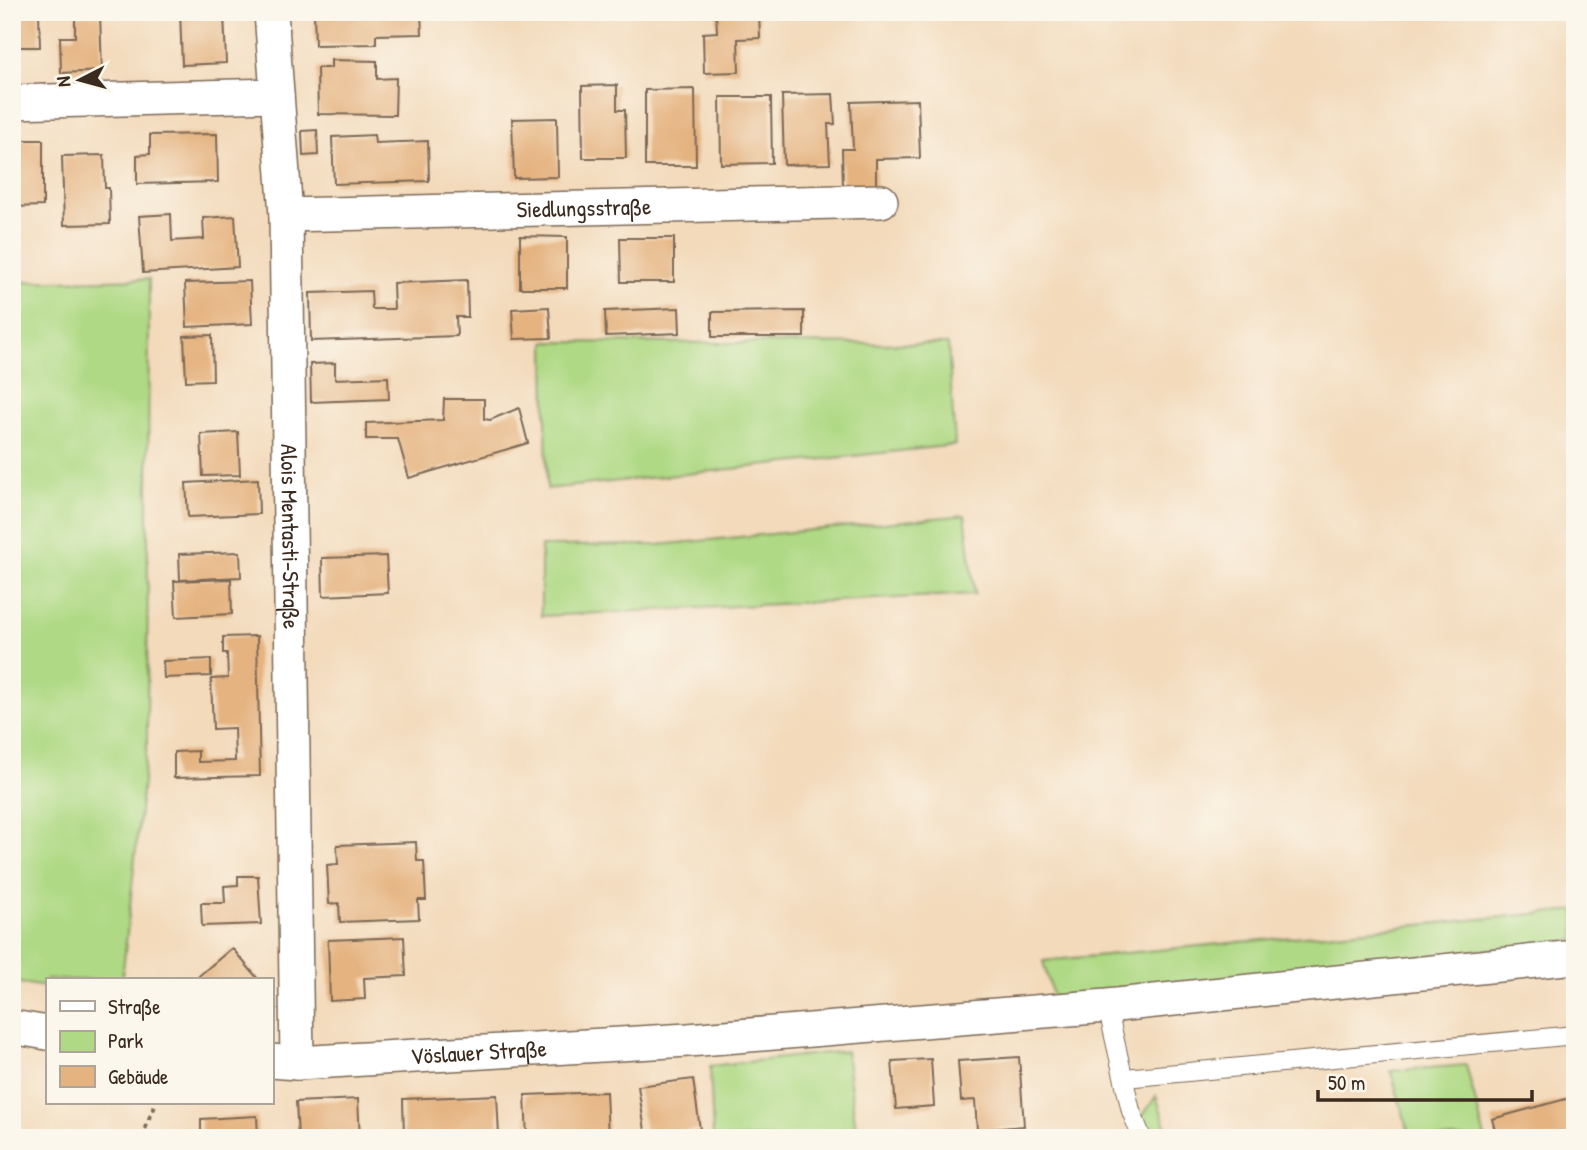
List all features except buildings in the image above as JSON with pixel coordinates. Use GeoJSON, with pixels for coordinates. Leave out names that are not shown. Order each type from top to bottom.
{"type":"FeatureCollection","features":[{"type":"Feature","properties":{"kind":"street","name":"Alois Mentasti-Straße"},"geometry":{"type":"LineString","coordinates":[[271,12],[286,215],[284,1062]]}},
{"type":"Feature","properties":{"kind":"street"},"geometry":{"type":"LineString","coordinates":[[12,102],[277,95]]}},
{"type":"Feature","properties":{"kind":"street","name":"Siedlungsstraße"},"geometry":{"type":"LineString","coordinates":[[286,215],[881,201]]}},
{"type":"Feature","properties":{"kind":"street","name":"Vöslauer Straße"},"geometry":{"type":"LineString","coordinates":[[284,1062],[688,1040],[1107,1006],[1575,957]]}},
{"type":"Feature","properties":{"kind":"street"},"geometry":{"type":"LineString","coordinates":[[12,1027],[46,1033]]}},
{"type":"Feature","properties":{"kind":"lane"},"geometry":{"type":"LineString","coordinates":[[1107,1006],[1131,1111],[1142,1138]]}},
{"type":"Feature","properties":{"kind":"lane"},"geometry":{"type":"LineString","coordinates":[[1125,1078],[1575,1035]]}},
{"type":"Feature","properties":{"kind":"path"},"geometry":{"type":"LineString","coordinates":[[142,1138],[156,1104]]}},
{"type":"Feature","properties":{"kind":"green space"},"geometry":{"type":"Polygon","coordinates":[[[149,279],[147,744],[122,978],[46,978],[46,987],[12,982],[12,282],[149,279]]]}},
{"type":"Feature","properties":{"kind":"green space"},"geometry":{"type":"Polygon","coordinates":[[[545,342],[948,344],[955,445],[547,489],[545,342]]]}},
{"type":"Feature","properties":{"kind":"green space"},"geometry":{"type":"Polygon","coordinates":[[[965,515],[975,594],[541,616],[541,546],[658,545],[965,515]]]}},
{"type":"Feature","properties":{"kind":"green space"},"geometry":{"type":"Polygon","coordinates":[[[1575,910],[1575,940],[1053,997],[1043,961],[1575,910]]]}},
{"type":"Feature","properties":{"kind":"green space"},"geometry":{"type":"Polygon","coordinates":[[[846,1051],[857,1138],[713,1138],[710,1066],[846,1051]]]}},
{"type":"Feature","properties":{"kind":"green space"},"geometry":{"type":"Polygon","coordinates":[[[1466,1065],[1485,1138],[1410,1138],[1391,1071],[1466,1065]]]}},
{"type":"Feature","properties":{"kind":"green space"},"geometry":{"type":"Polygon","coordinates":[[[1156,1096],[1170,1138],[1128,1138],[1156,1096]]]}}]}
